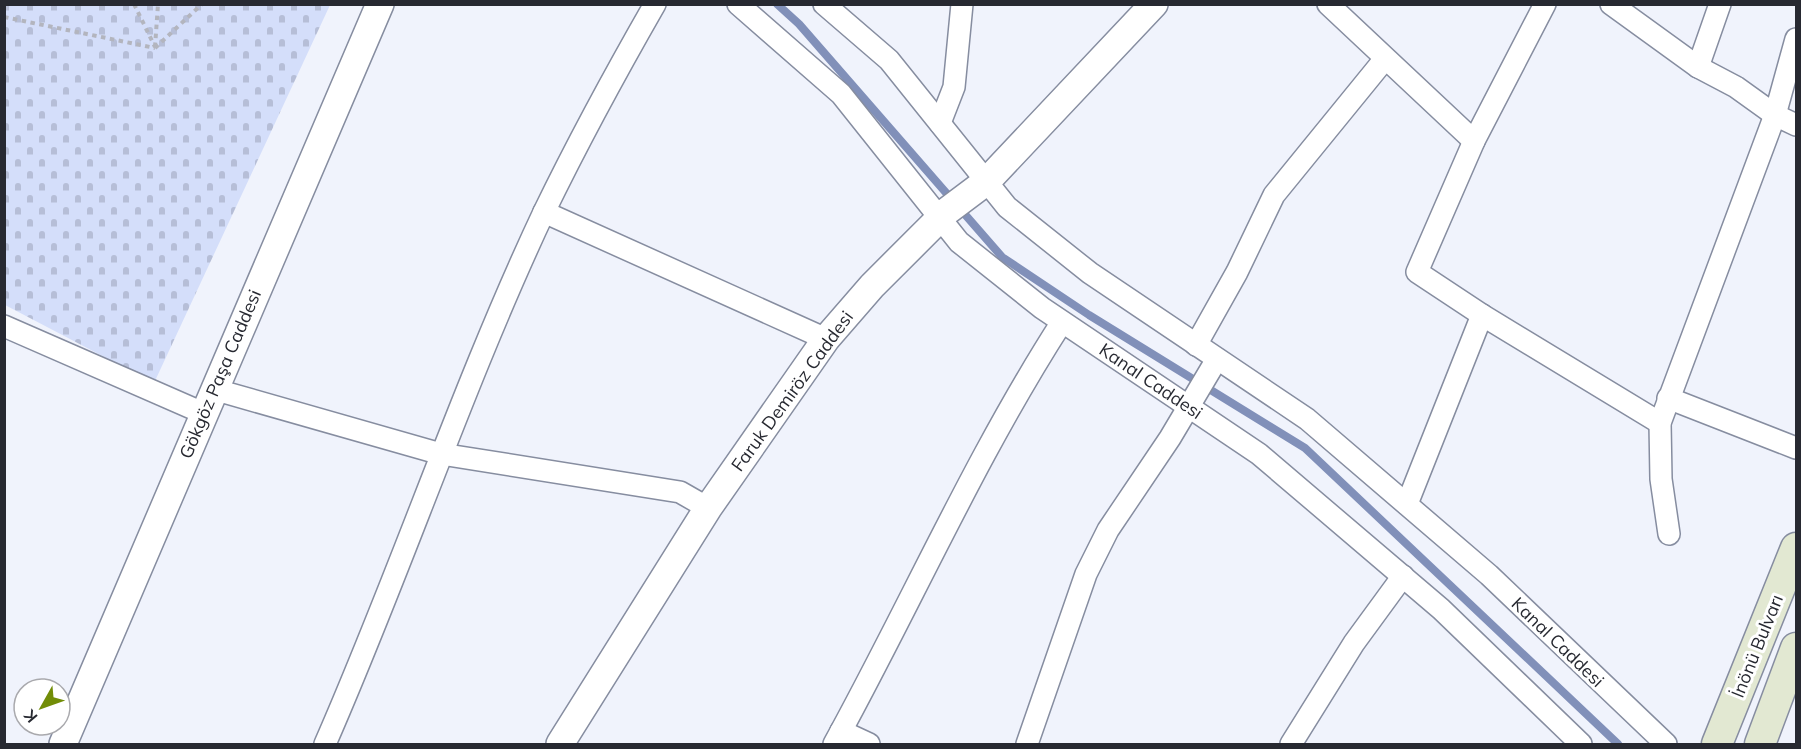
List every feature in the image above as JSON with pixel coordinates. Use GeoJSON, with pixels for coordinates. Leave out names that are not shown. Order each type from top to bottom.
{"type":"FeatureCollection","features":[{"type":"Feature","properties":{"kind":"main road","name":"İnönü Bulvarı"},"geometry":{"type":"LineString","coordinates":[[1717,744],[1797,548]]}},
{"type":"Feature","properties":{"kind":"main road","name":"İnönü Bulvarı"},"geometry":{"type":"LineString","coordinates":[[1760,744],[1797,648]]}},
{"type":"Feature","properties":{"kind":"street","name":"Gökgöz Paşa Caddesi"},"geometry":{"type":"LineString","coordinates":[[63,744],[380,4]]}},
{"type":"Feature","properties":{"kind":"street"},"geometry":{"type":"LineString","coordinates":[[324,744],[361,663],[441,454],[544,212],[617,71],[655,4]]}},
{"type":"Feature","properties":{"kind":"street","name":"Kanal Caddesi"},"geometry":{"type":"LineString","coordinates":[[738,4],[841,94],[943,214],[959,242],[1062,322],[1191,403],[1259,454],[1441,609],[1578,744]]}},
{"type":"Feature","properties":{"kind":"street","name":"Kanal Caddesi"},"geometry":{"type":"LineString","coordinates":[[824,4],[889,60],[940,123],[980,186],[1090,273],[1196,345],[1214,364],[1307,419],[1489,575],[1666,744]]}},
{"type":"Feature","properties":{"kind":"street"},"geometry":{"type":"LineString","coordinates":[[940,123],[954,87],[962,4]]}},
{"type":"Feature","properties":{"kind":"street","name":"Faruk Demiröz Caddesi"},"geometry":{"type":"LineString","coordinates":[[560,744],[708,508],[826,339],[872,286],[943,214],[980,186],[1154,4]]}},
{"type":"Feature","properties":{"kind":"street"},"geometry":{"type":"LineString","coordinates":[[1328,4],[1384,60],[1474,141]]}},
{"type":"Feature","properties":{"kind":"street"},"geometry":{"type":"LineString","coordinates":[[1545,4],[1474,141],[1417,272],[1482,315],[1660,423]]}},
{"type":"Feature","properties":{"kind":"street"},"geometry":{"type":"LineString","coordinates":[[1611,4],[1698,67],[1736,87],[1775,115],[1797,125]]}},
{"type":"Feature","properties":{"kind":"street"},"geometry":{"type":"LineString","coordinates":[[1698,67],[1720,4]]}},
{"type":"Feature","properties":{"kind":"street"},"geometry":{"type":"LineString","coordinates":[[1669,534],[1661,479],[1660,423],[1775,115],[1797,39]]}},
{"type":"Feature","properties":{"kind":"street"},"geometry":{"type":"LineString","coordinates":[[1196,345],[1237,272],[1274,195],[1384,60]]}},
{"type":"Feature","properties":{"kind":"street"},"geometry":{"type":"LineString","coordinates":[[544,212],[694,282],[826,339]]}},
{"type":"Feature","properties":{"kind":"street"},"geometry":{"type":"LineString","coordinates":[[1407,504],[1482,315]]}},
{"type":"Feature","properties":{"kind":"street"},"geometry":{"type":"LineString","coordinates":[[869,744],[837,738],[888,645],[971,476],[1017,392],[1062,322]]}},
{"type":"Feature","properties":{"kind":"street"},"geometry":{"type":"LineString","coordinates":[[4,326],[208,401],[441,454],[680,492],[708,508]]}},
{"type":"Feature","properties":{"kind":"street"},"geometry":{"type":"LineString","coordinates":[[1027,744],[1086,574],[1108,530],[1214,364]]}},
{"type":"Feature","properties":{"kind":"street"},"geometry":{"type":"LineString","coordinates":[[1668,398],[1797,448]]}},
{"type":"Feature","properties":{"kind":"street"},"geometry":{"type":"LineString","coordinates":[[1291,744],[1354,643],[1403,576]]}},
{"type":"Feature","properties":{"kind":"path"},"geometry":{"type":"LineString","coordinates":[[134,4],[155,48]]}},
{"type":"Feature","properties":{"kind":"path"},"geometry":{"type":"LineString","coordinates":[[155,48],[158,4]]}},
{"type":"Feature","properties":{"kind":"path"},"geometry":{"type":"LineString","coordinates":[[155,48],[202,4]]}},
{"type":"Feature","properties":{"kind":"path"},"geometry":{"type":"LineString","coordinates":[[4,17],[155,48]]}},
{"type":"Feature","properties":{"kind":"green space"},"geometry":{"type":"Polygon","coordinates":[[[4,5],[330,5],[154,383],[5,305],[4,5]]]}},
{"type":"Feature","properties":{"kind":"waterway"},"geometry":{"type":"LineString","coordinates":[[777,4],[799,24],[1002,257],[1089,315],[1305,448],[1618,744]]}}]}
